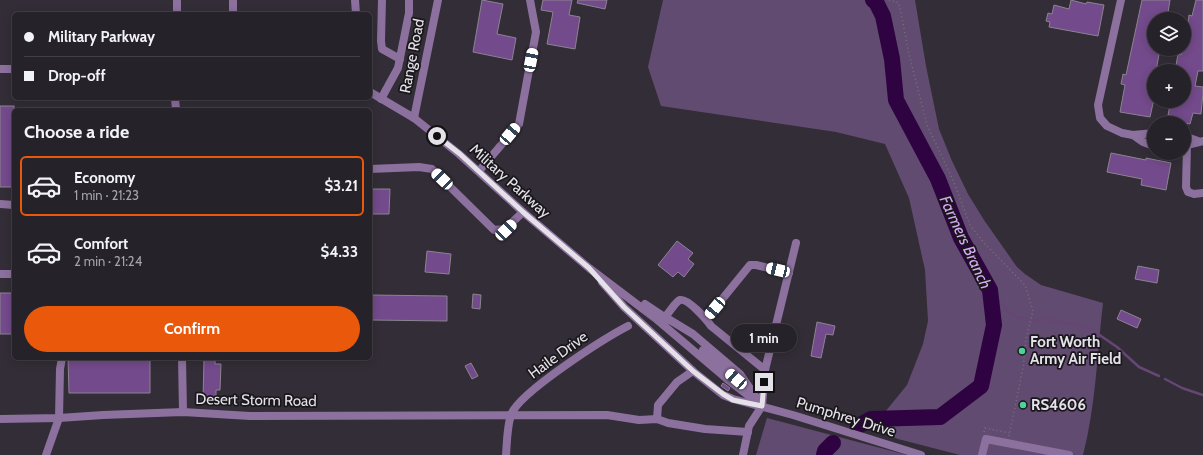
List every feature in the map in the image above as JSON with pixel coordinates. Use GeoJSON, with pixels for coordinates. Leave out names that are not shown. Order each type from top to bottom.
{"type":"FeatureCollection","features":[{"type":"Feature","properties":{"kind":"street"},"geometry":{"type":"LineString","coordinates":[[177,0],[177,12]]}},
{"type":"Feature","properties":{"kind":"street"},"geometry":{"type":"LineString","coordinates":[[233,0],[233,12]]}},
{"type":"Feature","properties":{"kind":"street"},"geometry":{"type":"LineString","coordinates":[[355,0],[356,12]]}},
{"type":"Feature","properties":{"kind":"street"},"geometry":{"type":"LineString","coordinates":[[382,0],[382,49],[400,59]]}},
{"type":"Feature","properties":{"kind":"street"},"geometry":{"type":"LineString","coordinates":[[381,98],[398,68],[409,14],[409,0]]}},
{"type":"Feature","properties":{"kind":"street","name":"Range Road"},"geometry":{"type":"LineString","coordinates":[[414,118],[438,0]]}},
{"type":"Feature","properties":{"kind":"street"},"geometry":{"type":"LineString","coordinates":[[479,171],[518,124],[536,32],[530,0]]}},
{"type":"Feature","properties":{"kind":"street"},"geometry":{"type":"LineString","coordinates":[[1121,0],[1098,105],[1100,118],[1107,126],[1122,133],[1134,136],[1147,143]]}},
{"type":"Feature","properties":{"kind":"street"},"geometry":{"type":"LineString","coordinates":[[0,69],[12,69]]}},
{"type":"Feature","properties":{"kind":"street","name":"Military Parkway"},"geometry":{"type":"LineString","coordinates":[[372,93],[414,118],[479,171],[523,212],[589,268],[655,318],[762,406]]}},
{"type":"Feature","properties":{"kind":"street"},"geometry":{"type":"LineString","coordinates":[[1134,136],[1147,133]]}},
{"type":"Feature","properties":{"kind":"street"},"geometry":{"type":"LineString","coordinates":[[1185,160],[1186,187],[1188,192],[1194,194],[1203,193]]}},
{"type":"Feature","properties":{"kind":"street"},"geometry":{"type":"LineString","coordinates":[[372,169],[419,167],[432,169],[494,230],[506,230],[523,212]]}},
{"type":"Feature","properties":{"kind":"street"},"geometry":{"type":"LineString","coordinates":[[0,204],[12,204]]}},
{"type":"Feature","properties":{"kind":"street"},"geometry":{"type":"LineString","coordinates":[[743,455],[749,426],[762,406],[765,370],[796,243]]}},
{"type":"Feature","properties":{"kind":"street"},"geometry":{"type":"LineString","coordinates":[[706,318],[750,265],[789,272]]}},
{"type":"Feature","properties":{"kind":"street","name":"Military Parkway"},"geometry":{"type":"LineString","coordinates":[[589,268],[665,317],[739,382],[762,406]]}},
{"type":"Feature","properties":{"kind":"street","name":"Military Parkway"},"geometry":{"type":"LineString","coordinates":[[589,268],[624,307],[693,371],[733,400],[762,406]]}},
{"type":"Feature","properties":{"kind":"street"},"geometry":{"type":"LineString","coordinates":[[0,274],[12,274]]}},
{"type":"Feature","properties":{"kind":"street"},"geometry":{"type":"LineString","coordinates":[[665,317],[670,313],[677,301],[686,301],[706,318],[711,326],[765,370]]}},
{"type":"Feature","properties":{"kind":"street","name":"Haile Drive"},"geometry":{"type":"LineString","coordinates":[[511,415],[515,408],[539,385],[612,335],[628,326]]}},
{"type":"Feature","properties":{"kind":"street"},"geometry":{"type":"LineString","coordinates":[[46,455],[59,418],[60,369],[62,360]]}},
{"type":"Feature","properties":{"kind":"street"},"geometry":{"type":"LineString","coordinates":[[182,360],[183,412]]}},
{"type":"Feature","properties":{"kind":"street"},"geometry":{"type":"LineString","coordinates":[[693,371],[677,382],[658,404],[656,419],[668,423],[705,429],[748,432]]}},
{"type":"Feature","properties":{"kind":"street","name":"Pumphrey Drive"},"geometry":{"type":"LineString","coordinates":[[762,406],[921,455]]}},
{"type":"Feature","properties":{"kind":"street","name":"Desert Storm Road"},"geometry":{"type":"LineString","coordinates":[[0,418],[59,418],[183,412],[250,416],[607,415],[632,419],[656,419]]}},
{"type":"Feature","properties":{"kind":"street"},"geometry":{"type":"LineString","coordinates":[[506,455],[511,415]]}},
{"type":"Feature","properties":{"kind":"street"},"geometry":{"type":"LineString","coordinates":[[982,455],[986,439],[1069,455]]}},
{"type":"Feature","properties":{"kind":"path"},"geometry":{"type":"LineString","coordinates":[[889,0],[899,3],[927,125],[953,180],[970,225],[984,243],[1025,285],[1033,311],[1028,329],[1023,368],[1007,443]]}},
{"type":"Feature","properties":{"kind":"shaded area"},"geometry":{"type":"Polygon","coordinates":[[[663,0],[915,0],[926,66],[939,129],[968,194],[984,220],[1017,267],[1025,274],[1041,285],[1103,303],[1091,417],[1083,455],[960,455],[898,439],[872,428],[907,385],[923,344],[928,321],[925,270],[909,198],[885,144],[836,132],[661,106],[648,67],[663,0]]]}},
{"type":"Feature","properties":{"kind":"shaded area"},"geometry":{"type":"Polygon","coordinates":[[[767,418],[907,455],[756,455],[767,418]]]}},
{"type":"Feature","properties":{"kind":"building"},"geometry":{"type":"Polygon","coordinates":[[[482,0],[503,4],[497,34],[516,38],[512,60],[473,52],[482,0]]]}},
{"type":"Feature","properties":{"kind":"building"},"geometry":{"type":"Polygon","coordinates":[[[543,0],[572,0],[569,15],[580,17],[575,49],[547,44],[553,12],[541,10],[543,0]]]}},
{"type":"Feature","properties":{"kind":"building"},"geometry":{"type":"Polygon","coordinates":[[[578,0],[607,0],[605,9],[577,3],[578,0]]]}},
{"type":"Feature","properties":{"kind":"building"},"geometry":{"type":"Polygon","coordinates":[[[1071,0],[1086,4],[1087,2],[1104,5],[1098,36],[1049,27],[1050,22],[1046,21],[1048,13],[1052,14],[1054,5],[1069,9],[1071,0]]]}},
{"type":"Feature","properties":{"kind":"building"},"geometry":{"type":"Polygon","coordinates":[[[1142,0],[1170,0],[1168,12],[1147,12],[1147,56],[1159,56],[1157,64],[1147,64],[1147,108],[1152,108],[1150,116],[1120,112],[1125,85],[1121,84],[1123,74],[1126,75],[1142,0]]]}},
{"type":"Feature","properties":{"kind":"building"},"geometry":{"type":"Polygon","coordinates":[[[1196,0],[1203,0],[1203,71],[1198,71],[1195,86],[1203,87],[1201,114],[1193,113],[1191,120],[1191,116],[1168,115],[1169,108],[1191,108],[1191,64],[1176,64],[1178,56],[1191,56],[1192,16],[1196,0]]]}},
{"type":"Feature","properties":{"kind":"building"},"geometry":{"type":"Polygon","coordinates":[[[0,106],[14,106],[14,108],[12,108],[12,187],[0,187],[0,106]]]}},
{"type":"Feature","properties":{"kind":"building"},"geometry":{"type":"Polygon","coordinates":[[[1111,153],[1171,163],[1166,190],[1141,185],[1142,179],[1107,172],[1111,153]]]}},
{"type":"Feature","properties":{"kind":"building"},"geometry":{"type":"Polygon","coordinates":[[[372,189],[390,189],[389,214],[372,214],[372,189]]]}},
{"type":"Feature","properties":{"kind":"building"},"geometry":{"type":"Polygon","coordinates":[[[677,241],[693,253],[688,259],[694,264],[684,277],[678,272],[673,277],[658,265],[677,241]]]}},
{"type":"Feature","properties":{"kind":"building"},"geometry":{"type":"Polygon","coordinates":[[[427,251],[451,254],[449,274],[425,272],[427,251]]]}},
{"type":"Feature","properties":{"kind":"building"},"geometry":{"type":"Polygon","coordinates":[[[1138,266],[1159,270],[1157,283],[1135,279],[1138,266]]]}},
{"type":"Feature","properties":{"kind":"building"},"geometry":{"type":"Polygon","coordinates":[[[0,293],[12,293],[12,334],[0,334],[0,293]]]}},
{"type":"Feature","properties":{"kind":"building"},"geometry":{"type":"Polygon","coordinates":[[[473,294],[481,295],[480,309],[472,308],[473,294]]]}},
{"type":"Feature","properties":{"kind":"building"},"geometry":{"type":"Polygon","coordinates":[[[372,295],[447,296],[447,321],[372,320],[372,295]]]}},
{"type":"Feature","properties":{"kind":"building"},"geometry":{"type":"Polygon","coordinates":[[[1121,310],[1141,319],[1137,328],[1117,319],[1121,310]]]}},
{"type":"Feature","properties":{"kind":"building"},"geometry":{"type":"Polygon","coordinates":[[[817,322],[835,326],[833,335],[826,334],[821,358],[811,356],[817,322]]]}},
{"type":"Feature","properties":{"kind":"building"},"geometry":{"type":"Polygon","coordinates":[[[68,360],[150,360],[150,393],[69,393],[68,360]]]}},
{"type":"Feature","properties":{"kind":"building"},"geometry":{"type":"Polygon","coordinates":[[[204,360],[215,360],[215,364],[221,364],[220,390],[216,390],[216,400],[203,400],[204,360]]]}},
{"type":"Feature","properties":{"kind":"building"},"geometry":{"type":"Polygon","coordinates":[[[471,363],[478,376],[472,379],[465,366],[471,363]]]}},
{"type":"Feature","properties":{"kind":"building"},"geometry":{"type":"Polygon","coordinates":[[[723,383],[730,388],[728,391],[721,386],[723,383]]]}},
{"type":"Feature","properties":{"kind":"waterway","name":"Farmers Branch"},"geometry":{"type":"LineString","coordinates":[[858,426],[871,419],[940,417],[981,386],[994,325],[990,290],[961,238],[938,179],[896,100],[892,59],[883,16],[876,2],[873,0]]}},
{"type":"Feature","properties":{"kind":"waterway"},"geometry":{"type":"LineString","coordinates":[[990,290],[1009,313],[1017,317],[1034,321],[1047,319],[1088,327],[1117,347],[1139,367],[1159,376]]}},
{"type":"Feature","properties":{"kind":"waterway"},"geometry":{"type":"LineString","coordinates":[[1165,379],[1182,388],[1203,395]]}},
{"type":"Feature","properties":{"kind":"waterway","name":"Farmers Branch"},"geometry":{"type":"LineString","coordinates":[[824,455],[825,451],[833,443]]}},
{"type":"Feature","properties":{"kind":"place","name":"Fort Worth Army Air Field"},"geometry":{"type":"Point","coordinates":[1022,351]}},
{"type":"Feature","properties":{"kind":"place","name":"RS4606"},"geometry":{"type":"Point","coordinates":[1023,405]}},
{"type":"Feature","properties":{"kind":"route"},"geometry":{"type":"LineString","coordinates":[[437,136],[460,154],[523,212],[589,268],[624,307],[693,371],[723,394],[733,400],[762,406],[764,382]]}}]}
